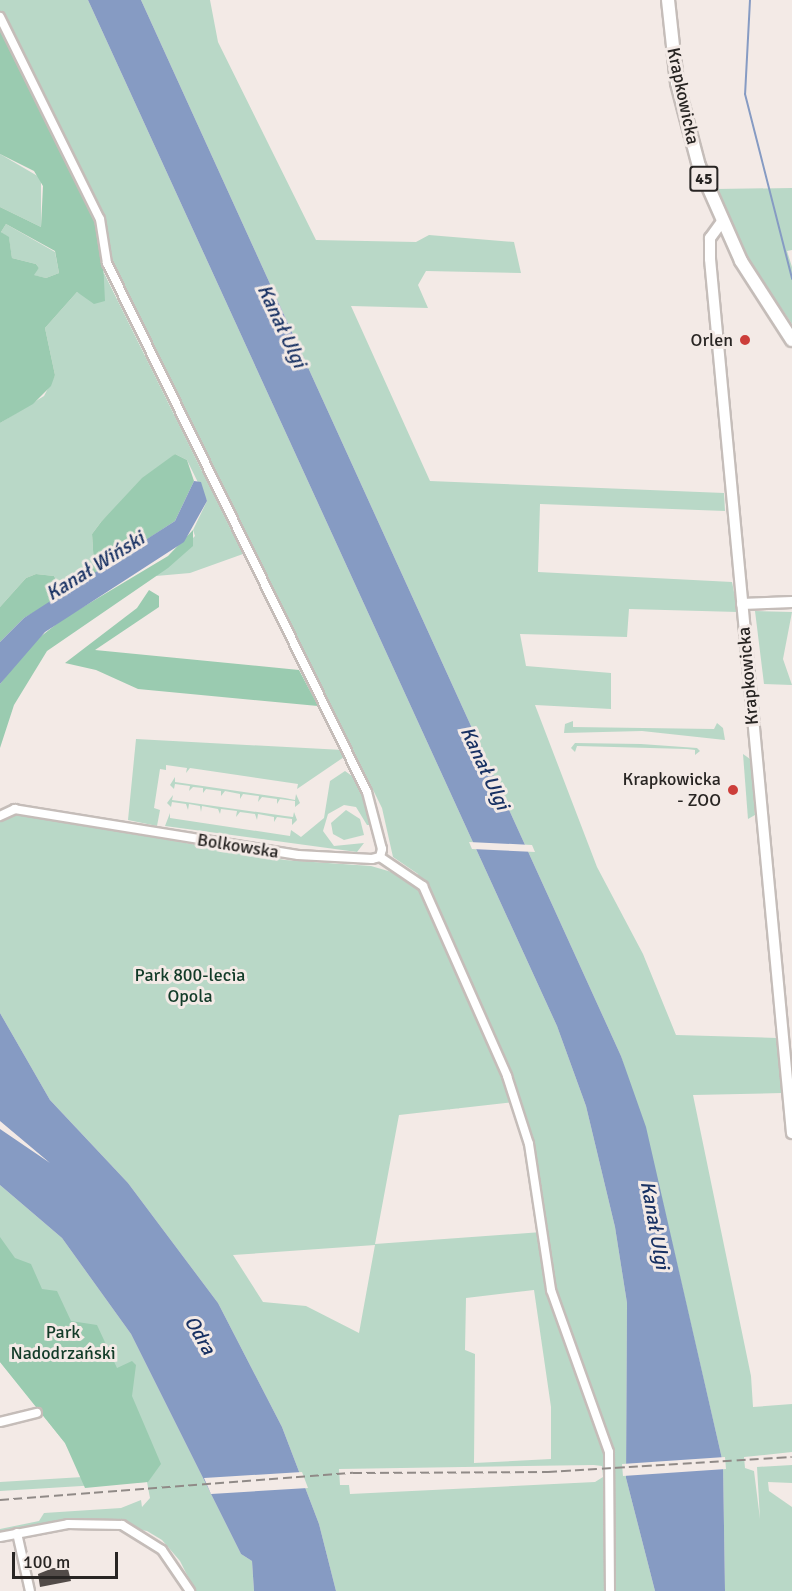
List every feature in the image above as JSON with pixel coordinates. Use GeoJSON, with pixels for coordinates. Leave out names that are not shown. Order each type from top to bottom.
{"type":"FeatureCollection","features":[{"type":"Feature","properties":{"kind":"main road","name":"Krapkowicka"},"geometry":{"type":"LineString","coordinates":[[668,0],[682,109],[721,223],[754,284],[792,340]]}},
{"type":"Feature","properties":{"kind":"street"},"geometry":{"type":"LineString","coordinates":[[0,17],[100,219],[107,263],[353,762],[376,814],[380,856],[423,886],[507,1076],[529,1144],[551,1290],[609,1452],[613,1496],[610,1591]]}},
{"type":"Feature","properties":{"kind":"street","name":"Krapkowicka"},"geometry":{"type":"LineString","coordinates":[[721,223],[709,244],[792,1133]]}},
{"type":"Feature","properties":{"kind":"street"},"geometry":{"type":"LineString","coordinates":[[742,604],[792,602]]}},
{"type":"Feature","properties":{"kind":"street","name":"Bolkowska"},"geometry":{"type":"LineString","coordinates":[[0,816],[15,809],[264,851],[358,860],[380,856]]}},
{"type":"Feature","properties":{"kind":"street"},"geometry":{"type":"LineString","coordinates":[[0,1422],[37,1413]]}},
{"type":"Feature","properties":{"kind":"street"},"geometry":{"type":"LineString","coordinates":[[0,1537],[17,1533],[110,1523],[132,1528],[151,1540],[172,1561],[190,1591]]}},
{"type":"Feature","properties":{"kind":"street"},"geometry":{"type":"LineString","coordinates":[[17,1533],[30,1591]]}},
{"type":"Feature","properties":{"kind":"green space","name":"Park 800-lecia Opola"},"geometry":{"type":"Polygon","coordinates":[[[0,0],[88,0],[557,1026],[586,1106],[615,1227],[627,1303],[626,1478],[655,1591],[336,1591],[319,1524],[282,1427],[218,1303],[128,1183],[50,1100],[0,1013],[0,822],[16,814],[285,860],[371,866],[419,880],[418,874],[393,857],[382,808],[109,258],[0,17],[0,0]],[[515,1102],[399,1115],[375,1244],[542,1232],[539,1197],[515,1102]],[[375,1245],[233,1255],[263,1302],[306,1306],[359,1333],[375,1245]],[[534,1290],[466,1298],[465,1350],[475,1354],[474,1463],[551,1459],[551,1407],[534,1290]],[[594,1465],[339,1469],[340,1485],[349,1485],[350,1494],[595,1482],[603,1477],[602,1466],[594,1465]]]}},
{"type":"Feature","properties":{"kind":"green space"},"geometry":{"type":"Polygon","coordinates":[[[141,0],[210,0],[218,42],[316,240],[416,242],[429,235],[514,242],[521,273],[426,271],[418,285],[428,308],[351,306],[430,481],[724,493],[725,511],[540,504],[538,572],[732,582],[738,612],[629,609],[627,637],[520,634],[526,666],[611,673],[611,709],[535,705],[597,867],[643,954],[676,1035],[777,1038],[782,1093],[693,1095],[751,1376],[753,1407],[792,1404],[792,1452],[744,1457],[745,1468],[754,1471],[760,1519],[757,1467],[792,1465],[792,1483],[768,1482],[769,1491],[792,1507],[792,1591],[725,1591],[723,1463],[658,1182],[621,1056],[141,0]]]}},
{"type":"Feature","properties":{"kind":"green space"},"geometry":{"type":"Polygon","coordinates":[[[0,17],[92,200],[102,239],[105,301],[94,304],[77,292],[45,328],[55,375],[51,386],[33,404],[0,423],[0,207],[41,227],[43,186],[34,171],[0,154],[0,17]],[[6,224],[1,232],[9,237],[12,258],[36,264],[39,268],[34,275],[46,278],[59,273],[55,251],[6,224]]]}},
{"type":"Feature","properties":{"kind":"green space"},"geometry":{"type":"Polygon","coordinates":[[[0,154],[41,178],[41,227],[0,207],[0,154]]]}},
{"type":"Feature","properties":{"kind":"green space"},"geometry":{"type":"Polygon","coordinates":[[[792,188],[792,250],[787,251],[792,267],[792,324],[748,260],[716,189],[792,188]]]}},
{"type":"Feature","properties":{"kind":"green space"},"geometry":{"type":"Polygon","coordinates":[[[6,224],[55,252],[59,273],[46,278],[33,275],[39,268],[36,264],[12,258],[9,238],[1,232],[6,224]]]}},
{"type":"Feature","properties":{"kind":"green space"},"geometry":{"type":"Polygon","coordinates":[[[104,273],[243,554],[190,573],[156,576],[195,536],[193,530],[207,501],[187,460],[175,454],[101,522],[92,534],[94,565],[79,578],[80,583],[64,595],[54,576],[36,574],[26,578],[0,607],[0,423],[44,396],[55,375],[45,328],[77,292],[84,295],[104,273]]]}},
{"type":"Feature","properties":{"kind":"green space"},"geometry":{"type":"Polygon","coordinates":[[[175,454],[187,460],[194,481],[175,521],[80,583],[83,572],[94,565],[92,534],[142,478],[175,454]]]}},
{"type":"Feature","properties":{"kind":"green space"},"geometry":{"type":"Polygon","coordinates":[[[193,530],[193,546],[168,568],[47,651],[14,705],[0,748],[0,684],[31,644],[63,619],[168,556],[193,530]]]}},
{"type":"Feature","properties":{"kind":"green space"},"geometry":{"type":"Polygon","coordinates":[[[36,574],[54,576],[64,595],[24,618],[0,642],[0,607],[26,578],[36,574]]]}},
{"type":"Feature","properties":{"kind":"green space"},"geometry":{"type":"Polygon","coordinates":[[[149,590],[159,596],[159,607],[95,650],[299,670],[318,706],[138,689],[96,670],[65,663],[137,608],[149,590]]]}},
{"type":"Feature","properties":{"kind":"green space"},"geometry":{"type":"Polygon","coordinates":[[[755,611],[792,612],[783,659],[792,685],[764,684],[755,611]]]}},
{"type":"Feature","properties":{"kind":"green space"},"geometry":{"type":"Polygon","coordinates":[[[573,721],[573,727],[714,729],[717,723],[723,728],[725,740],[642,731],[564,733],[565,724],[573,721]]]}},
{"type":"Feature","properties":{"kind":"green space"},"geometry":{"type":"Polygon","coordinates":[[[136,739],[343,750],[344,757],[297,789],[298,784],[190,768],[186,773],[187,768],[166,765],[166,770],[160,769],[154,808],[160,810],[157,826],[128,820],[136,739]]]}},
{"type":"Feature","properties":{"kind":"green space"},"geometry":{"type":"Polygon","coordinates":[[[575,743],[641,744],[697,748],[700,751],[695,755],[695,750],[687,749],[577,746],[575,752],[571,748],[575,743]]]}},
{"type":"Feature","properties":{"kind":"green space"},"geometry":{"type":"Polygon","coordinates":[[[743,754],[750,759],[755,815],[748,819],[743,754]]]}},
{"type":"Feature","properties":{"kind":"green space"},"geometry":{"type":"Polygon","coordinates":[[[345,771],[359,781],[374,816],[372,825],[367,825],[356,807],[344,805],[328,814],[323,831],[334,846],[364,843],[357,852],[165,826],[170,813],[170,818],[290,836],[291,830],[301,837],[324,818],[330,781],[345,771]]]}},
{"type":"Feature","properties":{"kind":"green space"},"geometry":{"type":"Polygon","coordinates":[[[175,777],[175,782],[295,800],[296,794],[300,803],[295,807],[295,801],[280,799],[277,804],[277,799],[262,797],[258,802],[259,796],[243,794],[240,799],[240,794],[225,791],[221,796],[221,791],[206,789],[203,793],[203,788],[193,787],[189,791],[190,786],[175,784],[174,789],[170,785],[175,777]]]}},
{"type":"Feature","properties":{"kind":"green space"},"geometry":{"type":"Polygon","coordinates":[[[173,795],[172,800],[285,816],[293,817],[294,812],[297,820],[292,825],[292,819],[277,817],[274,822],[274,817],[258,814],[257,820],[255,814],[240,812],[236,817],[237,811],[221,809],[220,814],[218,809],[202,806],[201,812],[200,806],[189,804],[188,810],[186,804],[172,802],[171,807],[167,803],[173,795]]]}},
{"type":"Feature","properties":{"kind":"green space"},"geometry":{"type":"Polygon","coordinates":[[[346,810],[360,819],[364,835],[344,840],[333,834],[331,823],[346,810]]]}},
{"type":"Feature","properties":{"kind":"green space","name":"Park Nadodrzański"},"geometry":{"type":"Polygon","coordinates":[[[0,1185],[62,1238],[131,1334],[241,1554],[252,1561],[254,1591],[195,1591],[180,1561],[162,1540],[147,1531],[99,1523],[0,1537],[0,1529],[39,1521],[44,1513],[121,1508],[141,1500],[142,1507],[150,1498],[147,1482],[0,1491],[0,1482],[83,1477],[65,1443],[0,1362],[0,1185]]]}},
{"type":"Feature","properties":{"kind":"green space"},"geometry":{"type":"Polygon","coordinates":[[[0,1237],[15,1258],[31,1264],[42,1289],[57,1291],[71,1321],[97,1325],[117,1368],[132,1361],[136,1365],[132,1396],[161,1464],[148,1482],[85,1488],[65,1443],[0,1362],[0,1237]]]}},
{"type":"Feature","properties":{"kind":"water","name":"Kanał Ulgi"},"geometry":{"type":"Polygon","coordinates":[[[88,0],[141,0],[621,1056],[646,1127],[723,1463],[725,1591],[655,1591],[626,1478],[627,1303],[615,1227],[586,1106],[557,1026],[88,0]]]}},
{"type":"Feature","properties":{"kind":"water"},"geometry":{"type":"Polygon","coordinates":[[[194,481],[201,482],[207,501],[184,542],[45,632],[0,684],[0,642],[24,618],[175,521],[194,481]]]}},
{"type":"Feature","properties":{"kind":"water","name":"Odra"},"geometry":{"type":"Polygon","coordinates":[[[0,1013],[50,1100],[128,1183],[218,1303],[282,1427],[319,1524],[336,1591],[254,1591],[252,1561],[241,1554],[131,1334],[62,1238],[0,1185],[0,1129],[50,1163],[0,1121],[0,1013]]]}},
{"type":"Feature","properties":{"kind":"pier"},"geometry":{"type":"Polygon","coordinates":[[[469,842],[532,845],[535,852],[472,849],[469,842]]]}},
{"type":"Feature","properties":{"kind":"pier"},"geometry":{"type":"Polygon","coordinates":[[[725,1457],[726,1469],[623,1476],[622,1464],[725,1457]]]}},
{"type":"Feature","properties":{"kind":"pier"},"geometry":{"type":"Polygon","coordinates":[[[302,1472],[308,1488],[211,1494],[204,1478],[302,1472]]]}},
{"type":"Feature","properties":{"kind":"building"},"geometry":{"type":"Polygon","coordinates":[[[53,1568],[68,1569],[71,1581],[40,1587],[38,1574],[53,1568]]]}},
{"type":"Feature","properties":{"kind":"waterway"},"geometry":{"type":"LineString","coordinates":[[750,0],[745,94],[792,279]]}},
{"type":"Feature","properties":{"kind":"railway"},"geometry":{"type":"LineString","coordinates":[[0,1500],[353,1473],[548,1472],[792,1457]]}},
{"type":"Feature","properties":{"kind":"place","name":"Orlen"},"geometry":{"type":"Point","coordinates":[745,340]}},
{"type":"Feature","properties":{"kind":"place","name":"Krapkowicka - ZOO"},"geometry":{"type":"Point","coordinates":[733,790]}},
{"type":"Feature","properties":{"kind":"water label","name":"Kanał Wiński"},"geometry":{"type":"Point","coordinates":[95,566]}}]}
